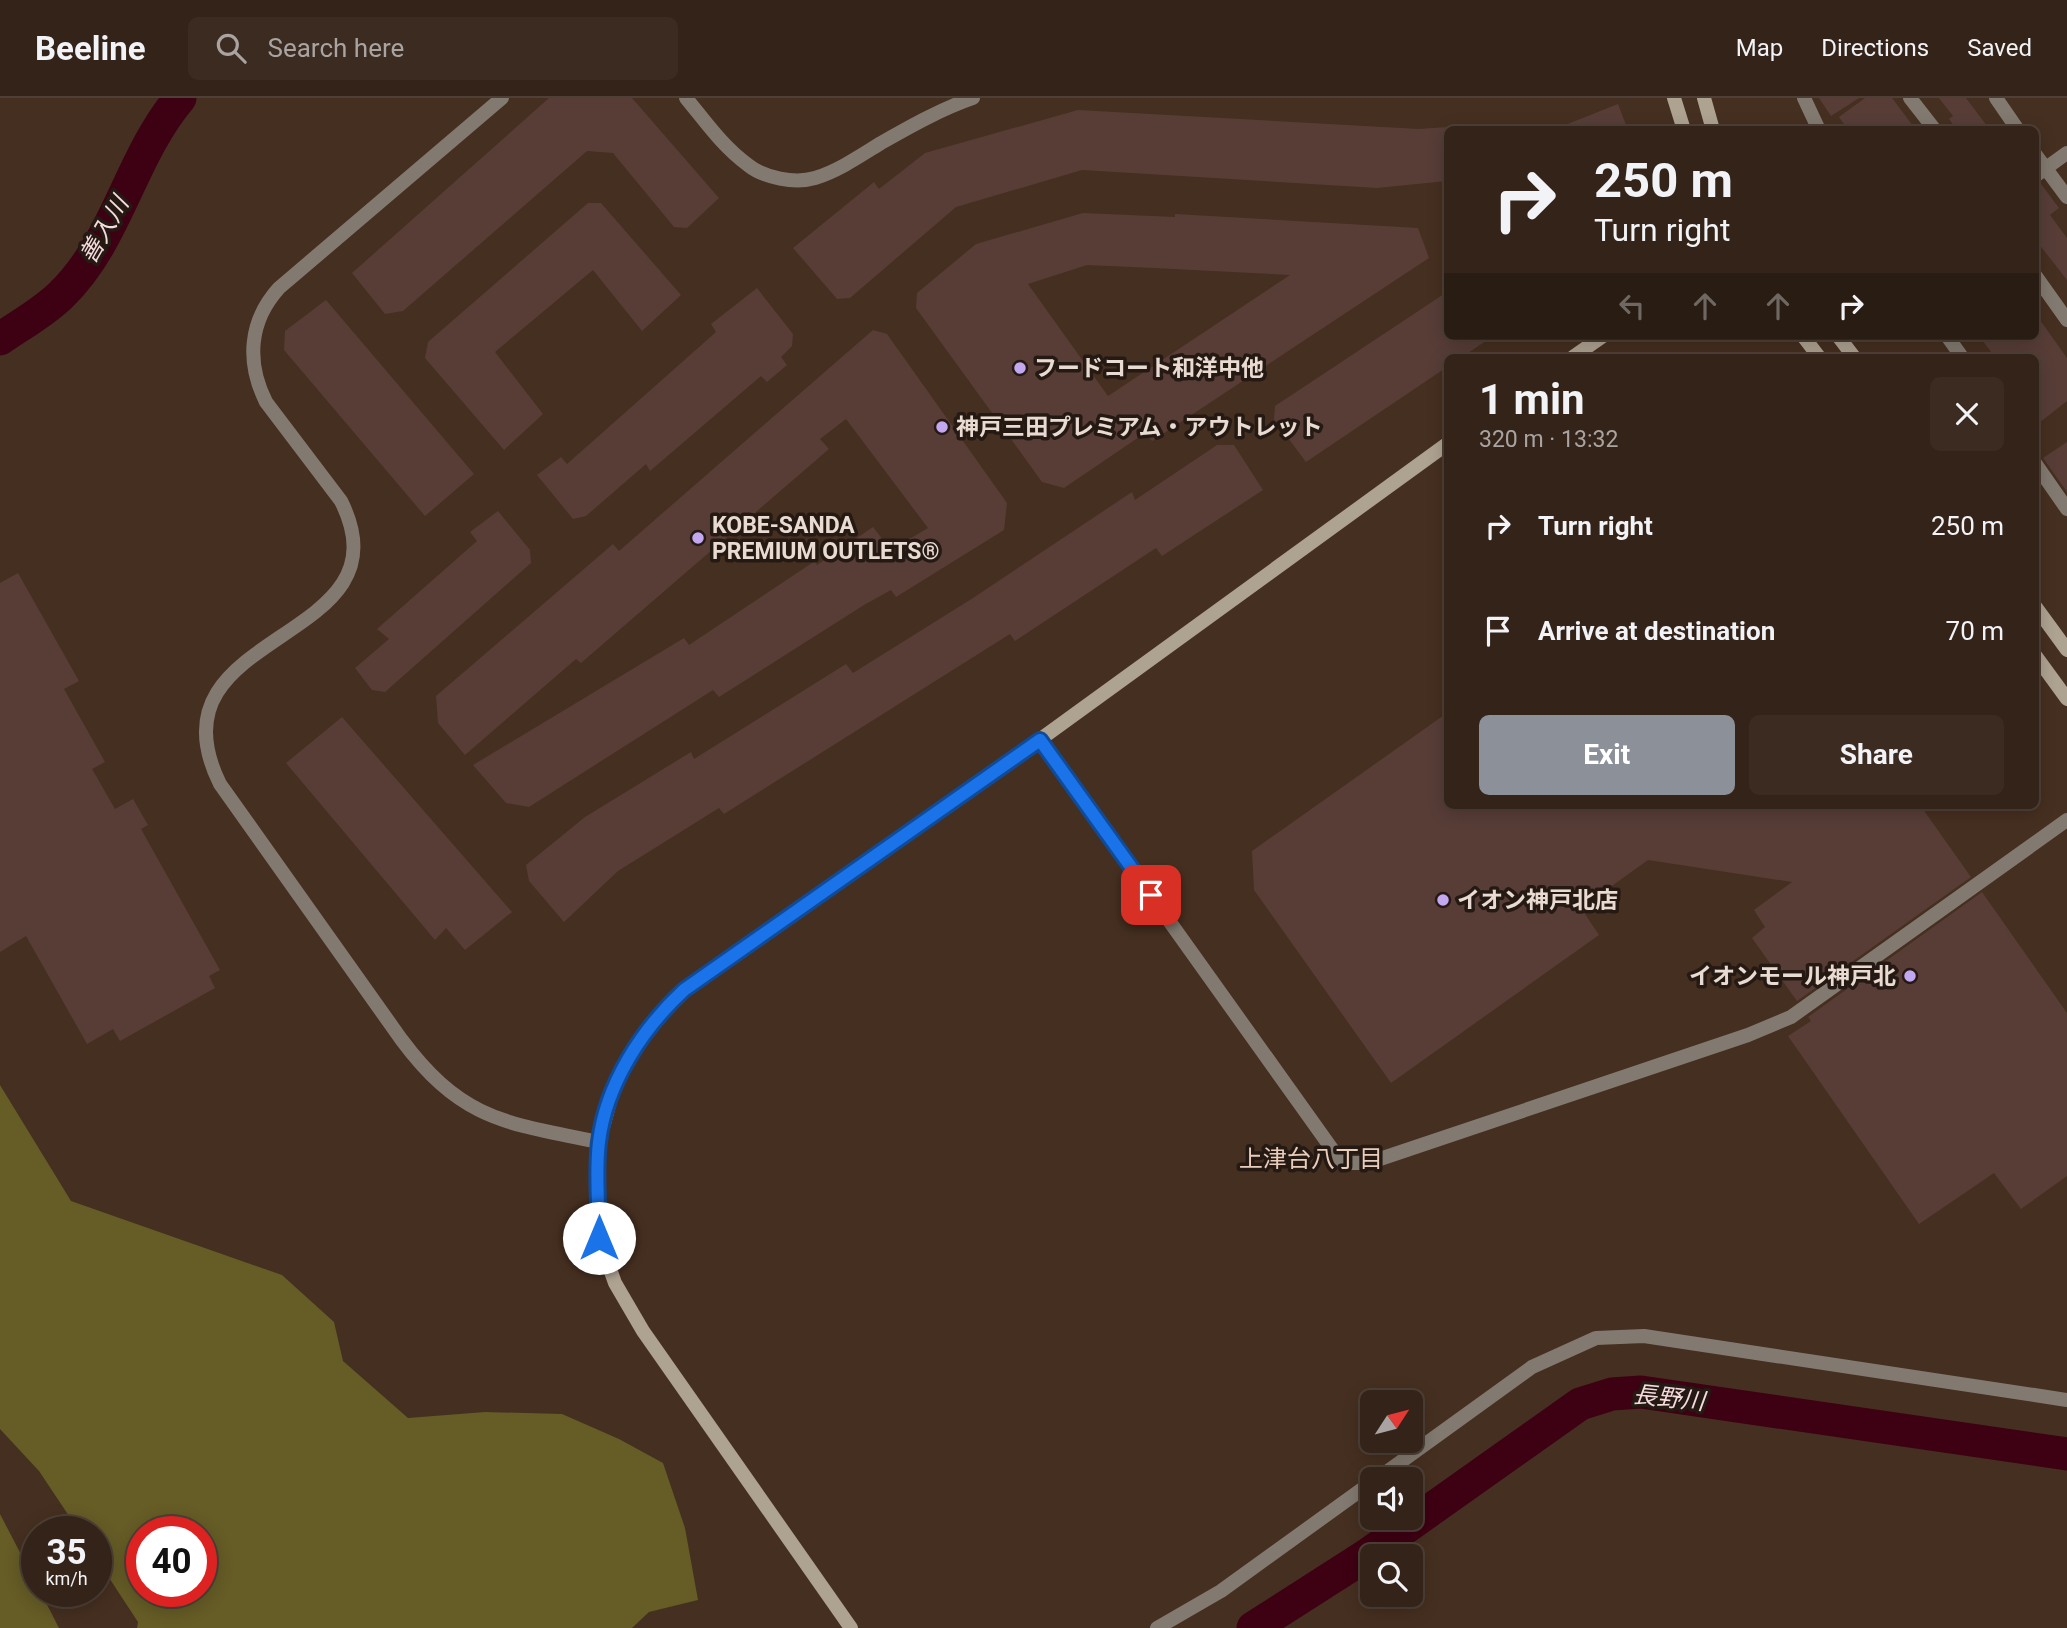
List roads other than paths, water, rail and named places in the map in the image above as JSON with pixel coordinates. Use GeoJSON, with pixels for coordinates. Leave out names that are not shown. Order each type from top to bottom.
{"type":"FeatureCollection","features":[{"type":"Feature","properties":{"kind":"street"},"geometry":{"type":"LineString","coordinates":[[502,98],[279,288],[268,300],[260,317],[251,351],[260,390],[266,402],[341,500],[350,518],[353,556],[343,583],[331,599],[242,666],[218,689],[206,718],[205,732],[210,764],[220,784],[401,1039],[433,1078],[459,1100],[500,1120],[599,1142]]}},
{"type":"Feature","properties":{"kind":"street"},"geometry":{"type":"LineString","coordinates":[[686,98],[732,152],[750,167],[767,175],[790,180],[812,179],[830,172],[926,118],[973,98]]}},
{"type":"Feature","properties":{"kind":"street"},"geometry":{"type":"LineString","coordinates":[[1674,98],[1684,126]]}},
{"type":"Feature","properties":{"kind":"street"},"geometry":{"type":"LineString","coordinates":[[1704,98],[1712,126]]}},
{"type":"Feature","properties":{"kind":"street"},"geometry":{"type":"LineString","coordinates":[[1804,98],[1817,126]]}},
{"type":"Feature","properties":{"kind":"street"},"geometry":{"type":"LineString","coordinates":[[1910,98],[1932,126]]}},
{"type":"Feature","properties":{"kind":"street"},"geometry":{"type":"LineString","coordinates":[[1996,98],[2015,126]]}},
{"type":"Feature","properties":{"kind":"street"},"geometry":{"type":"LineString","coordinates":[[2067,153],[2040,173],[2067,197]]}},
{"type":"Feature","properties":{"kind":"street"},"geometry":{"type":"LineString","coordinates":[[2039,281],[2067,320]]}},
{"type":"Feature","properties":{"kind":"street"},"geometry":{"type":"LineString","coordinates":[[1577,354],[1598,340]]}},
{"type":"Feature","properties":{"kind":"street"},"geometry":{"type":"LineString","coordinates":[[1806,340],[1817,354]]}},
{"type":"Feature","properties":{"kind":"street"},"geometry":{"type":"LineString","coordinates":[[1841,340],[1852,354]]}},
{"type":"Feature","properties":{"kind":"street"},"geometry":{"type":"LineString","coordinates":[[851,1628],[643,1331],[615,1283],[599,1238],[599,1142],[612,1094],[622,1071],[649,1027],[684,990],[1040,740],[1444,446]]}},
{"type":"Feature","properties":{"kind":"street"},"geometry":{"type":"LineString","coordinates":[[2039,469],[2067,509]]}},
{"type":"Feature","properties":{"kind":"street"},"geometry":{"type":"LineString","coordinates":[[2039,611],[2067,649]]}},
{"type":"Feature","properties":{"kind":"street"},"geometry":{"type":"LineString","coordinates":[[2039,660],[2067,699]]}},
{"type":"Feature","properties":{"kind":"street"},"geometry":{"type":"LineString","coordinates":[[1040,740],[1342,1163],[1368,1163],[1748,1035],[1791,1017],[2067,820]]}},
{"type":"Feature","properties":{"kind":"street"},"geometry":{"type":"LineString","coordinates":[[1394,1467],[1532,1367],[1596,1338],[1644,1336],[2067,1400]]}},
{"type":"Feature","properties":{"kind":"street"},"geometry":{"type":"LineString","coordinates":[[1157,1628],[1220,1591],[1360,1491]]}},
{"type":"Feature","properties":{"kind":"waterway","name":"善入川"},"geometry":{"type":"LineString","coordinates":[[0,339],[40,313],[61,295],[80,273],[110,224],[148,146],[180,98]]}},
{"type":"Feature","properties":{"kind":"waterway","name":"長野川"},"geometry":{"type":"LineString","coordinates":[[1253,1628],[1367,1555],[1580,1404],[1612,1394],[1641,1392],[2067,1454]]}},
{"type":"Feature","properties":{"kind":"place","name":"フードコート和洋中他"},"geometry":{"type":"Point","coordinates":[1020,368]}},
{"type":"Feature","properties":{"kind":"place","name":"神戸三田プレミアム・アウトレット"},"geometry":{"type":"Point","coordinates":[942,427]}},
{"type":"Feature","properties":{"kind":"place","name":"KOBE-SANDA PREMIUM OUTLETS®"},"geometry":{"type":"Point","coordinates":[698,538]}},
{"type":"Feature","properties":{"kind":"place","name":"イオン神戸北店"},"geometry":{"type":"Point","coordinates":[1443,900]}},
{"type":"Feature","properties":{"kind":"place","name":"イオンモール神戸北"},"geometry":{"type":"Point","coordinates":[1910,976]}},
{"type":"Feature","properties":{"kind":"district","name":"上津台八丁目"},"geometry":{"type":"Point","coordinates":[1311,1159]}}]}
